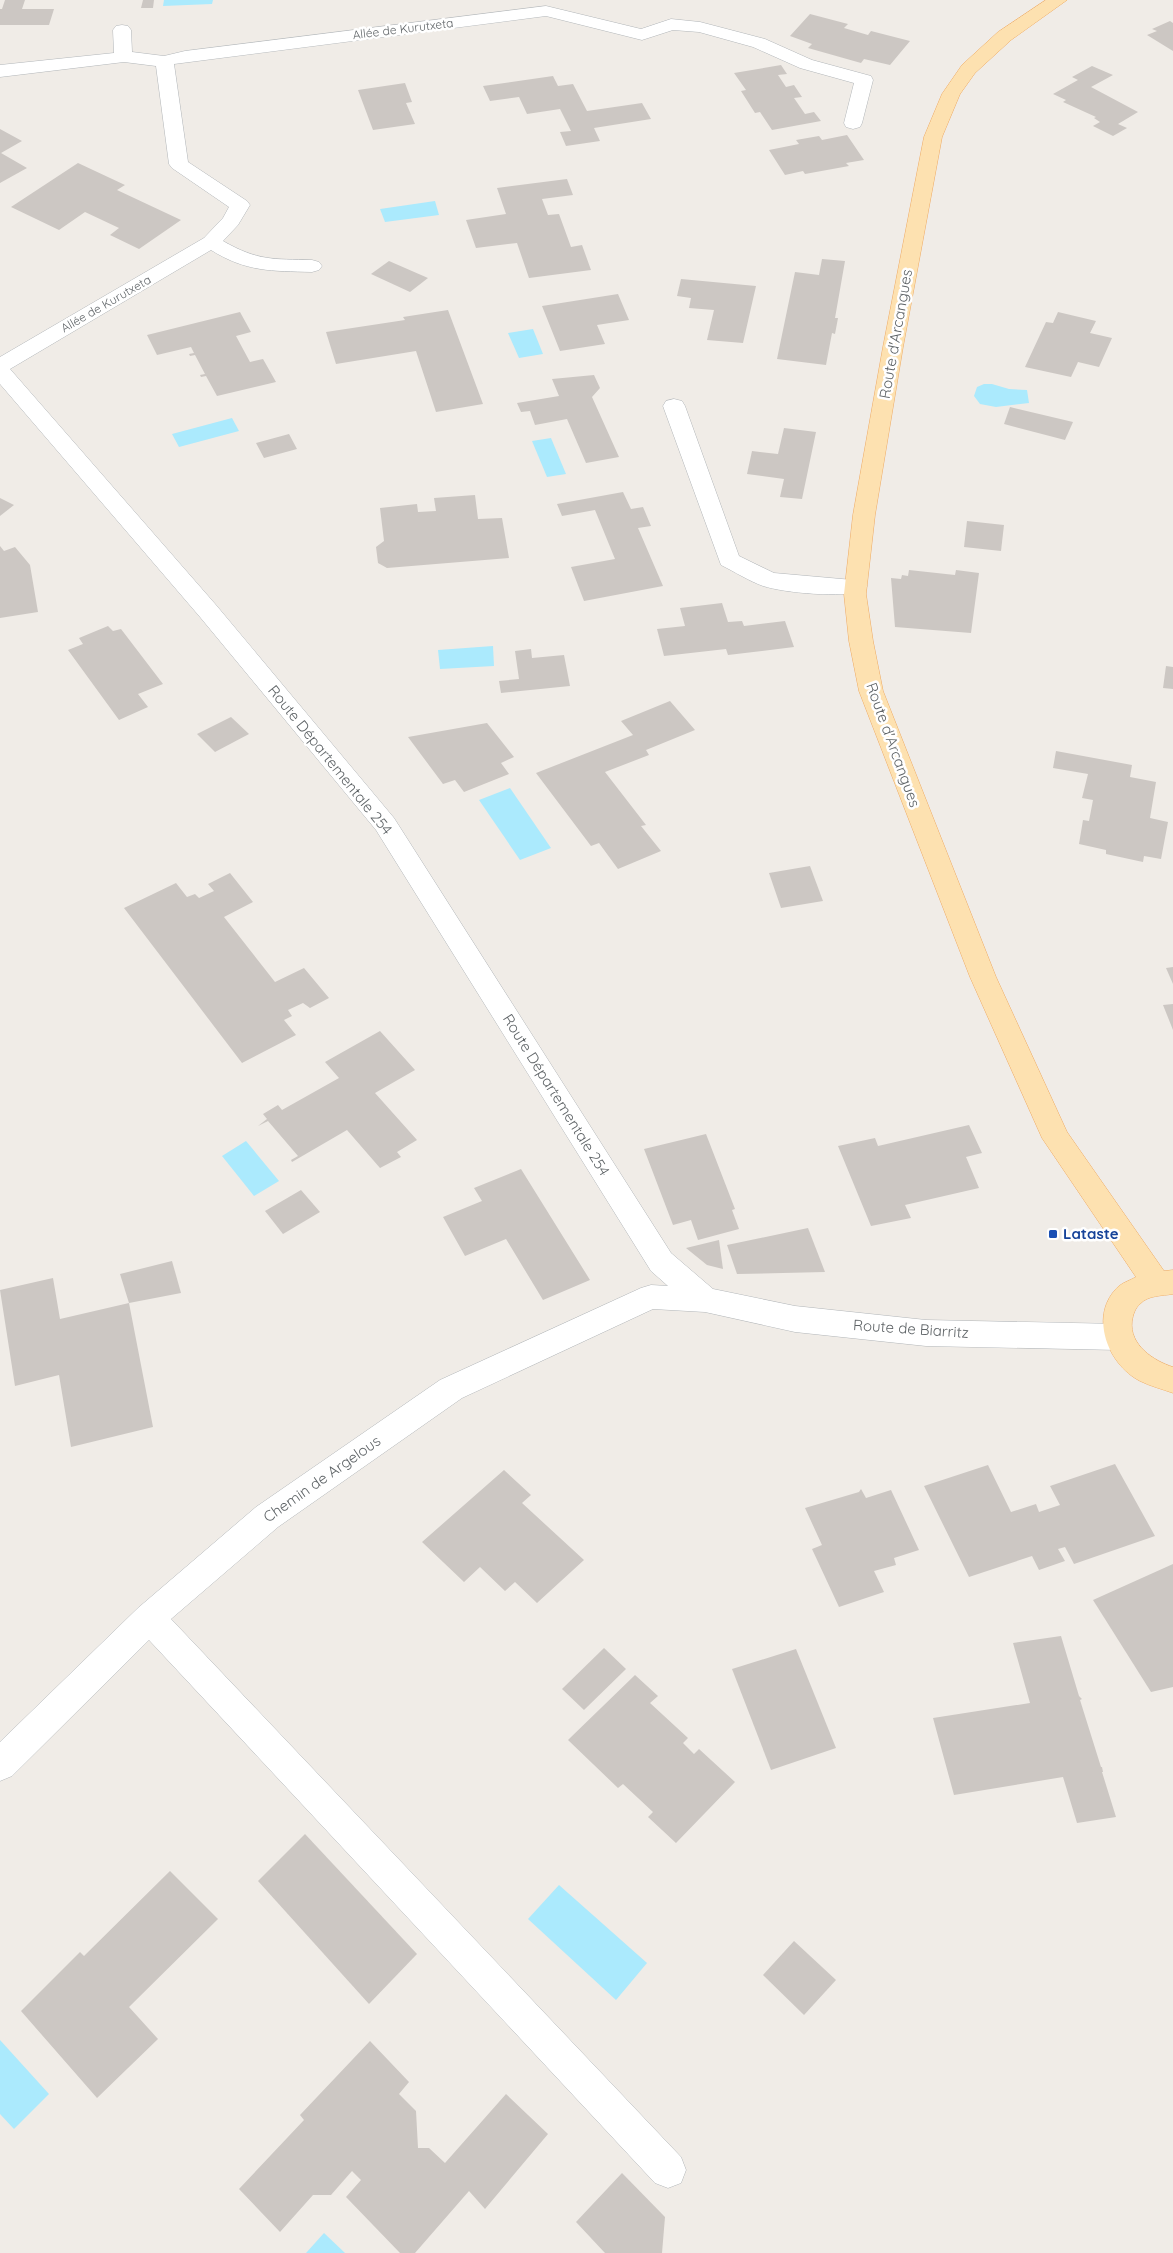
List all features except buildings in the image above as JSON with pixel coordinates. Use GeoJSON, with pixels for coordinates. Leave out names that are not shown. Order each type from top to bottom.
{"type":"FeatureCollection","features":[{"type":"Feature","properties":{"kind":"main road","name":"Route d'Arcangues"},"geometry":{"type":"LineString","coordinates":[[1058,0],[1030,18],[977,61],[960,80],[944,108],[933,137],[889,365],[864,515],[856,586],[861,641],[871,691],[983,977],[1056,1138],[1165,1282]]}},
{"type":"Feature","properties":{"kind":"main road"},"geometry":{"type":"LineString","coordinates":[[1165,1282],[1134,1290],[1120,1306],[1116,1326],[1125,1350],[1135,1363],[1148,1372],[1173,1380]]}},
{"type":"Feature","properties":{"kind":"street","name":"Allée de Kurutxeta"},"geometry":{"type":"LineString","coordinates":[[0,71],[124,57],[164,61],[185,56],[548,6],[642,35],[671,24],[700,26],[760,43],[806,64],[864,80],[853,123]]}},
{"type":"Feature","properties":{"kind":"street"},"geometry":{"type":"LineString","coordinates":[[122,30],[121,48],[124,57]]}},
{"type":"Feature","properties":{"kind":"street","name":"Allée de Kurutxeta"},"geometry":{"type":"LineString","coordinates":[[0,366],[211,242],[231,221],[240,205],[179,164],[172,105],[164,61]]}},
{"type":"Feature","properties":{"kind":"street"},"geometry":{"type":"LineString","coordinates":[[211,242],[236,257],[264,265],[312,266]]}},
{"type":"Feature","properties":{"kind":"street","name":"Route Départementale 254"},"geometry":{"type":"LineString","coordinates":[[0,371],[208,611],[385,824],[661,1262],[705,1300]]}},
{"type":"Feature","properties":{"kind":"street"},"geometry":{"type":"LineString","coordinates":[[674,406],[729,560],[769,580],[820,586],[856,586]]}},
{"type":"Feature","properties":{"kind":"street","name":"Chemin de Argelous"},"geometry":{"type":"LineString","coordinates":[[0,1765],[149,1618],[267,1517],[451,1388],[651,1297],[705,1300]]}},
{"type":"Feature","properties":{"kind":"street","name":"Route de Biarritz"},"geometry":{"type":"LineString","coordinates":[[705,1300],[795,1319],[926,1333],[1119,1337]]}},
{"type":"Feature","properties":{"kind":"street"},"geometry":{"type":"LineString","coordinates":[[149,1618],[668,2170]]}},
{"type":"Feature","properties":{"kind":"water"},"geometry":{"type":"Polygon","coordinates":[[[164,0],[213,0],[212,4],[163,6],[164,0]]]}},
{"type":"Feature","properties":{"kind":"water"},"geometry":{"type":"Polygon","coordinates":[[[435,201],[439,215],[385,222],[380,209],[435,201]]]}},
{"type":"Feature","properties":{"kind":"water"},"geometry":{"type":"Polygon","coordinates":[[[533,329],[543,354],[519,358],[508,333],[533,329]]]}},
{"type":"Feature","properties":{"kind":"water"},"geometry":{"type":"Polygon","coordinates":[[[984,384],[1027,390],[1029,403],[996,407],[980,404],[974,396],[977,387],[984,384]]]}},
{"type":"Feature","properties":{"kind":"water"},"geometry":{"type":"Polygon","coordinates":[[[232,418],[239,431],[179,447],[172,434],[232,418]]]}},
{"type":"Feature","properties":{"kind":"water"},"geometry":{"type":"Polygon","coordinates":[[[551,438],[566,474],[547,477],[532,441],[551,438]]]}},
{"type":"Feature","properties":{"kind":"water"},"geometry":{"type":"Polygon","coordinates":[[[493,646],[494,666],[440,669],[438,650],[493,646]]]}},
{"type":"Feature","properties":{"kind":"water"},"geometry":{"type":"Polygon","coordinates":[[[510,788],[551,848],[520,860],[479,800],[510,788]]]}},
{"type":"Feature","properties":{"kind":"water"},"geometry":{"type":"Polygon","coordinates":[[[246,1141],[279,1181],[254,1196],[222,1156],[246,1141]]]}},
{"type":"Feature","properties":{"kind":"water"},"geometry":{"type":"Polygon","coordinates":[[[559,1885],[647,1963],[616,2000],[528,1919],[559,1885]]]}},
{"type":"Feature","properties":{"kind":"water"},"geometry":{"type":"Polygon","coordinates":[[[0,2040],[49,2094],[14,2129],[0,2114],[0,2040]]]}},
{"type":"Feature","properties":{"kind":"water"},"geometry":{"type":"Polygon","coordinates":[[[324,2233],[345,2253],[306,2253],[324,2233]]]}},
{"type":"Feature","properties":{"kind":"place","name":"Lataste"},"geometry":{"type":"Point","coordinates":[1053,1234]}}]}
